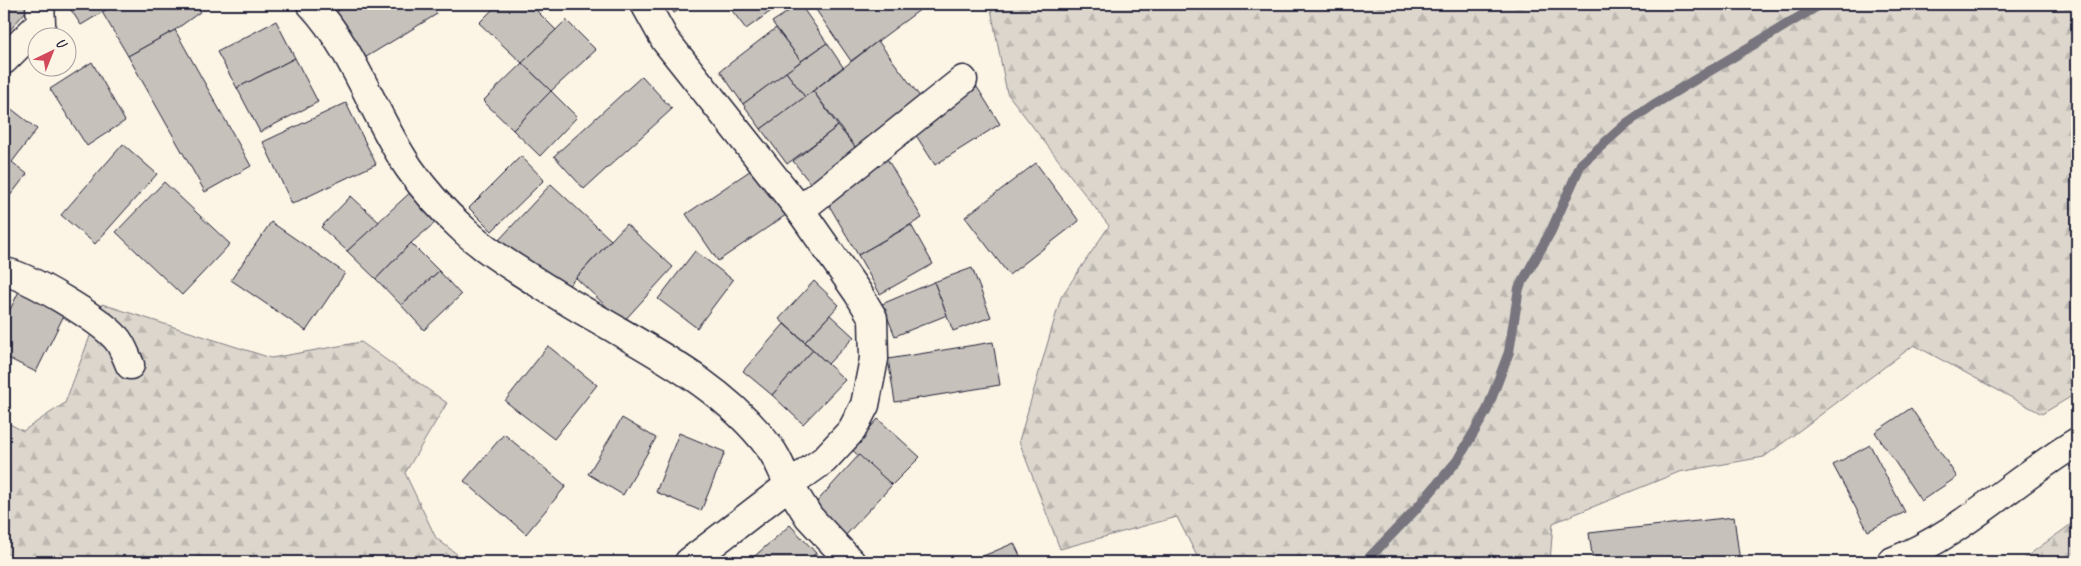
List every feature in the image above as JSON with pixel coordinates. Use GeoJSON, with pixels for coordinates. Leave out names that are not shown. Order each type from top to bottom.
{"type":"FeatureCollection","features":[{"type":"Feature","properties":{"kind":"street"},"geometry":{"type":"LineString","coordinates":[[4,60],[41,23],[40,4]]}},
{"type":"Feature","properties":{"kind":"street"},"geometry":{"type":"LineString","coordinates":[[311,4],[346,50],[409,168],[437,203],[460,226],[505,262],[595,318],[656,352],[719,394],[742,415],[772,449],[789,485],[809,517],[851,562]]}},
{"type":"Feature","properties":{"kind":"street"},"geometry":{"type":"LineString","coordinates":[[645,4],[665,40],[800,210],[858,293],[872,318],[874,359],[865,405],[852,430],[824,460],[789,485],[702,559]]}},
{"type":"Feature","properties":{"kind":"street"},"geometry":{"type":"LineString","coordinates":[[800,210],[963,80]]}},
{"type":"Feature","properties":{"kind":"street"},"geometry":{"type":"LineString","coordinates":[[4,272],[11,273],[51,293],[90,317],[117,338],[130,365]]}},
{"type":"Feature","properties":{"kind":"street"},"geometry":{"type":"LineString","coordinates":[[1891,562],[1908,556],[1960,525],[2077,442]]}},
{"type":"Feature","properties":{"kind":"green space"},"geometry":{"type":"Polygon","coordinates":[[[990,4],[2077,4],[2077,393],[2042,414],[1914,345],[1764,457],[1679,472],[1553,523],[1550,562],[1200,562],[1177,517],[1060,549],[1019,441],[1061,297],[1109,226],[1007,93],[990,4]]]}},
{"type":"Feature","properties":{"kind":"green space"},"geometry":{"type":"Polygon","coordinates":[[[102,304],[271,358],[361,342],[447,403],[405,473],[436,538],[467,562],[4,562],[4,421],[23,431],[65,403],[102,304]]]}},
{"type":"Feature","properties":{"kind":"green space"},"geometry":{"type":"Polygon","coordinates":[[[2077,518],[2077,562],[2019,562],[2070,525],[2077,518]]]}},
{"type":"Feature","properties":{"kind":"building"},"geometry":{"type":"Polygon","coordinates":[[[4,4],[32,4],[4,37],[4,4]]]}},
{"type":"Feature","properties":{"kind":"building"},"geometry":{"type":"Polygon","coordinates":[[[67,4],[116,4],[81,25],[67,4]]]}},
{"type":"Feature","properties":{"kind":"building"},"geometry":{"type":"Polygon","coordinates":[[[116,4],[195,4],[200,12],[175,30],[128,56],[102,12],[116,4]]]}},
{"type":"Feature","properties":{"kind":"building"},"geometry":{"type":"Polygon","coordinates":[[[328,4],[350,4],[334,13],[328,4]]]}},
{"type":"Feature","properties":{"kind":"building"},"geometry":{"type":"Polygon","coordinates":[[[350,4],[430,4],[437,14],[363,59],[334,13],[350,4]]]}},
{"type":"Feature","properties":{"kind":"building"},"geometry":{"type":"Polygon","coordinates":[[[498,4],[530,4],[556,30],[522,63],[479,23],[498,4]]]}},
{"type":"Feature","properties":{"kind":"building"},"geometry":{"type":"Polygon","coordinates":[[[668,4],[688,4],[674,13],[668,4]]]}},
{"type":"Feature","properties":{"kind":"building"},"geometry":{"type":"Polygon","coordinates":[[[727,4],[781,4],[746,29],[727,4]]]}},
{"type":"Feature","properties":{"kind":"building"},"geometry":{"type":"Polygon","coordinates":[[[800,4],[827,43],[801,61],[772,22],[800,4]]]}},
{"type":"Feature","properties":{"kind":"building"},"geometry":{"type":"Polygon","coordinates":[[[812,4],[924,4],[925,6],[851,61],[812,4]]]}},
{"type":"Feature","properties":{"kind":"building"},"geometry":{"type":"Polygon","coordinates":[[[566,20],[596,50],[551,91],[522,63],[566,20]]]}},
{"type":"Feature","properties":{"kind":"building"},"geometry":{"type":"Polygon","coordinates":[[[276,21],[295,58],[237,88],[217,52],[276,21]]]}},
{"type":"Feature","properties":{"kind":"building"},"geometry":{"type":"Polygon","coordinates":[[[776,28],[801,61],[743,104],[720,71],[776,28]]]}},
{"type":"Feature","properties":{"kind":"building"},"geometry":{"type":"Polygon","coordinates":[[[175,30],[251,166],[205,192],[128,56],[175,30]]]}},
{"type":"Feature","properties":{"kind":"building"},"geometry":{"type":"Polygon","coordinates":[[[878,41],[924,102],[860,153],[813,91],[878,41]]]}},
{"type":"Feature","properties":{"kind":"building"},"geometry":{"type":"Polygon","coordinates":[[[827,43],[843,67],[805,97],[786,72],[827,43]]]}},
{"type":"Feature","properties":{"kind":"building"},"geometry":{"type":"Polygon","coordinates":[[[295,58],[318,102],[260,132],[237,88],[295,58]]]}},
{"type":"Feature","properties":{"kind":"building"},"geometry":{"type":"Polygon","coordinates":[[[92,62],[125,121],[87,146],[50,89],[67,78],[78,78],[78,71],[92,62]]]}},
{"type":"Feature","properties":{"kind":"building"},"geometry":{"type":"Polygon","coordinates":[[[522,63],[551,91],[513,130],[483,101],[522,63]]]}},
{"type":"Feature","properties":{"kind":"building"},"geometry":{"type":"Polygon","coordinates":[[[786,72],[805,97],[761,129],[743,104],[786,72]]]}},
{"type":"Feature","properties":{"kind":"building"},"geometry":{"type":"Polygon","coordinates":[[[642,76],[672,109],[584,189],[554,156],[642,76]]]}},
{"type":"Feature","properties":{"kind":"building"},"geometry":{"type":"Polygon","coordinates":[[[977,87],[1000,124],[935,165],[912,129],[977,87]]]}},
{"type":"Feature","properties":{"kind":"building"},"geometry":{"type":"Polygon","coordinates":[[[551,91],[577,117],[540,156],[513,130],[551,91]]]}},
{"type":"Feature","properties":{"kind":"building"},"geometry":{"type":"Polygon","coordinates":[[[813,91],[838,126],[787,164],[761,129],[813,91]]]}},
{"type":"Feature","properties":{"kind":"building"},"geometry":{"type":"Polygon","coordinates":[[[4,103],[37,129],[12,162],[27,174],[6,201],[4,199],[4,103]]]}},
{"type":"Feature","properties":{"kind":"building"},"geometry":{"type":"Polygon","coordinates":[[[346,103],[376,164],[292,204],[263,142],[346,103]]]}},
{"type":"Feature","properties":{"kind":"building"},"geometry":{"type":"Polygon","coordinates":[[[838,126],[860,153],[814,188],[793,161],[838,126]]]}},
{"type":"Feature","properties":{"kind":"building"},"geometry":{"type":"Polygon","coordinates":[[[123,144],[157,174],[95,244],[61,215],[123,144]]]}},
{"type":"Feature","properties":{"kind":"building"},"geometry":{"type":"Polygon","coordinates":[[[521,156],[544,180],[492,231],[469,208],[521,156]]]}},
{"type":"Feature","properties":{"kind":"building"},"geometry":{"type":"Polygon","coordinates":[[[886,157],[922,218],[858,255],[823,195],[886,157]]]}},
{"type":"Feature","properties":{"kind":"building"},"geometry":{"type":"Polygon","coordinates":[[[1036,163],[1079,221],[1009,275],[965,217],[1036,163]]]}},
{"type":"Feature","properties":{"kind":"building"},"geometry":{"type":"Polygon","coordinates":[[[754,168],[786,215],[718,261],[686,214],[754,168]]]}},
{"type":"Feature","properties":{"kind":"building"},"geometry":{"type":"Polygon","coordinates":[[[164,182],[230,244],[182,295],[116,232],[164,182]]]}},
{"type":"Feature","properties":{"kind":"building"},"geometry":{"type":"Polygon","coordinates":[[[551,184],[611,240],[559,296],[499,240],[551,184]]]}},
{"type":"Feature","properties":{"kind":"building"},"geometry":{"type":"Polygon","coordinates":[[[415,188],[442,217],[411,243],[376,279],[347,251],[415,188]]]}},
{"type":"Feature","properties":{"kind":"building"},"geometry":{"type":"Polygon","coordinates":[[[351,196],[379,222],[347,251],[321,227],[351,196]]]}},
{"type":"Feature","properties":{"kind":"building"},"geometry":{"type":"Polygon","coordinates":[[[271,222],[345,273],[306,331],[231,280],[271,222]]]}},
{"type":"Feature","properties":{"kind":"building"},"geometry":{"type":"Polygon","coordinates":[[[626,224],[673,267],[623,322],[576,278],[626,224]]]}},
{"type":"Feature","properties":{"kind":"building"},"geometry":{"type":"Polygon","coordinates":[[[911,225],[933,264],[880,294],[858,255],[911,225]]]}},
{"type":"Feature","properties":{"kind":"building"},"geometry":{"type":"Polygon","coordinates":[[[411,243],[439,271],[401,305],[376,279],[411,243]]]}},
{"type":"Feature","properties":{"kind":"building"},"geometry":{"type":"Polygon","coordinates":[[[695,251],[733,280],[697,328],[658,299],[695,251]]]}},
{"type":"Feature","properties":{"kind":"building"},"geometry":{"type":"Polygon","coordinates":[[[972,268],[991,317],[953,331],[934,282],[972,268]]]}},
{"type":"Feature","properties":{"kind":"building"},"geometry":{"type":"Polygon","coordinates":[[[439,271],[461,295],[424,330],[401,305],[439,271]]]}},
{"type":"Feature","properties":{"kind":"building"},"geometry":{"type":"Polygon","coordinates":[[[814,281],[839,305],[805,342],[779,319],[814,281]]]}},
{"type":"Feature","properties":{"kind":"building"},"geometry":{"type":"Polygon","coordinates":[[[934,282],[947,315],[895,336],[882,304],[934,282]]]}},
{"type":"Feature","properties":{"kind":"building"},"geometry":{"type":"Polygon","coordinates":[[[22,285],[68,307],[36,372],[4,356],[4,322],[22,285]]]}},
{"type":"Feature","properties":{"kind":"building"},"geometry":{"type":"Polygon","coordinates":[[[830,315],[854,337],[828,364],[805,342],[830,315]]]}},
{"type":"Feature","properties":{"kind":"building"},"geometry":{"type":"Polygon","coordinates":[[[784,324],[813,350],[772,395],[743,371],[784,324]]]}},
{"type":"Feature","properties":{"kind":"building"},"geometry":{"type":"Polygon","coordinates":[[[993,342],[1000,385],[895,402],[888,359],[993,342]]]}},
{"type":"Feature","properties":{"kind":"building"},"geometry":{"type":"Polygon","coordinates":[[[548,346],[597,385],[554,439],[505,401],[548,346]]]}},
{"type":"Feature","properties":{"kind":"building"},"geometry":{"type":"Polygon","coordinates":[[[813,350],[845,380],[803,424],[772,395],[813,350]]]}},
{"type":"Feature","properties":{"kind":"building"},"geometry":{"type":"Polygon","coordinates":[[[1911,408],[1957,477],[1921,501],[1875,432],[1911,408]]]}},
{"type":"Feature","properties":{"kind":"building"},"geometry":{"type":"Polygon","coordinates":[[[622,418],[656,438],[623,495],[588,474],[622,418]]]}},
{"type":"Feature","properties":{"kind":"building"},"geometry":{"type":"Polygon","coordinates":[[[878,419],[920,457],[892,485],[851,449],[878,419]]]}},
{"type":"Feature","properties":{"kind":"building"},"geometry":{"type":"Polygon","coordinates":[[[679,433],[725,452],[701,511],[656,492],[679,433]]]}},
{"type":"Feature","properties":{"kind":"building"},"geometry":{"type":"Polygon","coordinates":[[[504,434],[566,486],[526,534],[464,481],[504,434]]]}},
{"type":"Feature","properties":{"kind":"building"},"geometry":{"type":"Polygon","coordinates":[[[1870,445],[1905,512],[1868,531],[1833,465],[1870,445]]]}},
{"type":"Feature","properties":{"kind":"building"},"geometry":{"type":"Polygon","coordinates":[[[859,455],[892,485],[846,535],[813,506],[859,455]]]}},
{"type":"Feature","properties":{"kind":"building"},"geometry":{"type":"Polygon","coordinates":[[[1734,517],[1740,562],[1593,562],[1589,533],[1734,517]]]}},
{"type":"Feature","properties":{"kind":"building"},"geometry":{"type":"Polygon","coordinates":[[[790,525],[816,553],[806,562],[748,562],[790,525]]]}},
{"type":"Feature","properties":{"kind":"building"},"geometry":{"type":"Polygon","coordinates":[[[1014,543],[1023,562],[969,562],[1014,543]]]}},
{"type":"Feature","properties":{"kind":"building"},"geometry":{"type":"Polygon","coordinates":[[[816,553],[823,562],[806,562],[816,553]]]}},
{"type":"Feature","properties":{"kind":"waterway"},"geometry":{"type":"LineString","coordinates":[[1365,562],[1416,509],[1457,461],[1487,410],[1509,352],[1519,288],[1551,231],[1581,164],[1627,123],[1653,105],[1821,4]]}}]}
